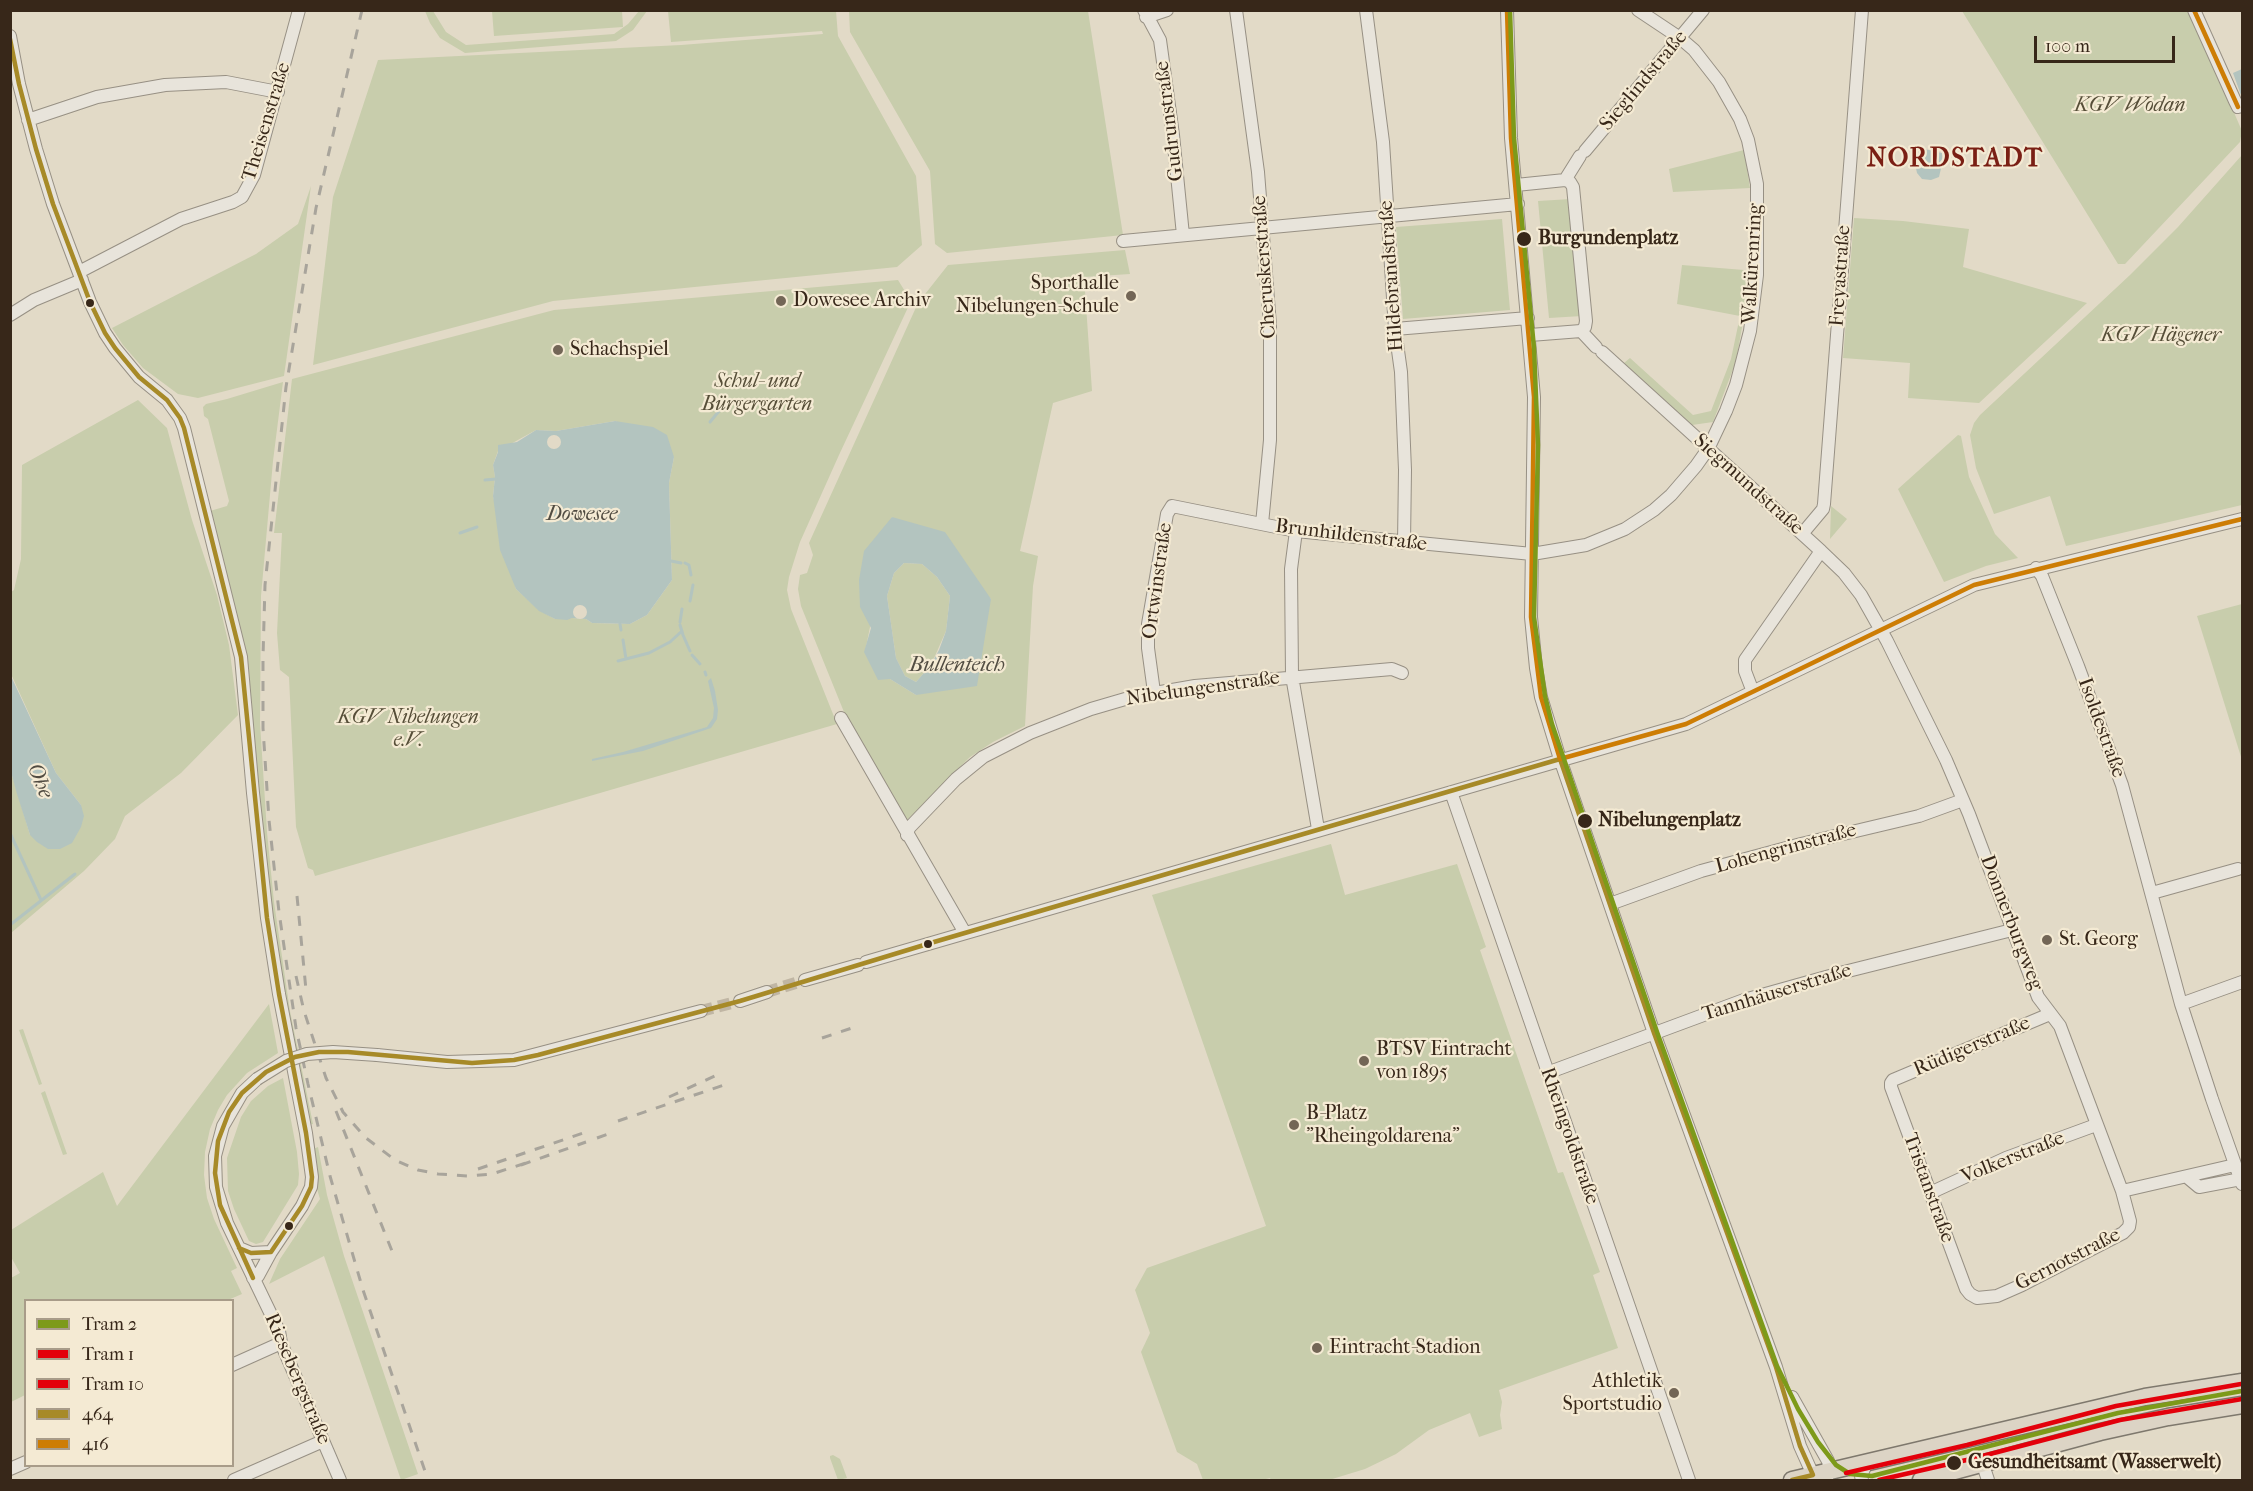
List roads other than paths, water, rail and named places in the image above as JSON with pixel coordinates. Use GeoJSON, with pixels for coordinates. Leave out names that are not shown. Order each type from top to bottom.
{"type":"FeatureCollection","features":[{"type":"Feature","properties":{"kind":"main road"},"geometry":{"type":"LineString","coordinates":[[1792,1480],[1822,1477],[1867,1462],[2145,1397],[2242,1382]]}},
{"type":"Feature","properties":{"kind":"main road"},"geometry":{"type":"LineString","coordinates":[[1921,1480],[1985,1473],[2117,1428],[2242,1405]]}},
{"type":"Feature","properties":{"kind":"street","name":"Theisenstraße"},"geometry":{"type":"LineString","coordinates":[[80,276],[181,219],[242,197],[254,175],[299,10]]}},
{"type":"Feature","properties":{"kind":"street"},"geometry":{"type":"LineString","coordinates":[[1145,14],[1167,10]]}},
{"type":"Feature","properties":{"kind":"street","name":"Cheruskerstraße"},"geometry":{"type":"LineString","coordinates":[[1236,10],[1251,112],[1263,228],[1271,371],[1270,440],[1262,524]]}},
{"type":"Feature","properties":{"kind":"street","name":"Hildebrandstraße"},"geometry":{"type":"LineString","coordinates":[[1366,10],[1382,131],[1395,329],[1401,372],[1405,443],[1404,543]]}},
{"type":"Feature","properties":{"kind":"street"},"geometry":{"type":"LineString","coordinates":[[1507,10],[1509,91],[1534,397],[1531,617],[1536,668],[1544,709],[1654,1033],[1776,1366],[1799,1422],[1828,1461],[1822,1477]]}},
{"type":"Feature","properties":{"kind":"street","name":"Walkürenring"},"geometry":{"type":"LineString","coordinates":[[1532,554],[1586,545],[1612,535],[1639,521],[1671,495],[1708,449],[1736,385],[1750,331],[1755,301],[1758,255],[1757,184],[1748,140],[1740,119],[1694,50],[1638,10]]}},
{"type":"Feature","properties":{"kind":"street","name":"Sieglindstraße"},"geometry":{"type":"LineString","coordinates":[[1565,180],[1583,154],[1703,10]]}},
{"type":"Feature","properties":{"kind":"street","name":"Freyastraße"},"geometry":{"type":"LineString","coordinates":[[1802,534],[1823,509],[1824,504],[1862,10]]}},
{"type":"Feature","properties":{"kind":"street"},"geometry":{"type":"LineString","coordinates":[[2194,10],[2240,106]]}},
{"type":"Feature","properties":{"kind":"street","name":"Gudrunstraße"},"geometry":{"type":"LineString","coordinates":[[1145,14],[1160,40],[1183,235]]}},
{"type":"Feature","properties":{"kind":"street"},"geometry":{"type":"LineString","coordinates":[[10,36],[28,120],[47,185],[90,302],[115,348],[140,377],[167,400],[180,418],[188,440],[241,657],[266,908],[280,1004],[312,1167],[311,1187],[307,1196],[258,1276],[254,1278]]}},
{"type":"Feature","properties":{"kind":"street"},"geometry":{"type":"LineString","coordinates":[[28,120],[97,97],[165,85],[226,82],[278,92]]}},
{"type":"Feature","properties":{"kind":"street"},"geometry":{"type":"LineString","coordinates":[[1516,185],[1565,180],[1573,187],[1575,200],[1585,327],[1581,331],[1530,335]]}},
{"type":"Feature","properties":{"kind":"street"},"geometry":{"type":"LineString","coordinates":[[1123,241],[1518,204]]}},
{"type":"Feature","properties":{"kind":"street"},"geometry":{"type":"LineString","coordinates":[[10,315],[80,276]]}},
{"type":"Feature","properties":{"kind":"street"},"geometry":{"type":"LineString","coordinates":[[1395,329],[1528,318]]}},
{"type":"Feature","properties":{"kind":"street","name":"Siegmundstraße"},"geometry":{"type":"LineString","coordinates":[[1581,331],[1844,573],[1861,595],[1881,629]]}},
{"type":"Feature","properties":{"kind":"street","name":"Brunhildenstraße"},"geometry":{"type":"LineString","coordinates":[[1172,506],[1296,531],[1532,554]]}},
{"type":"Feature","properties":{"kind":"street","name":"Ortwinstraße"},"geometry":{"type":"LineString","coordinates":[[1154,692],[1148,648],[1148,624],[1167,514],[1172,506]]}},
{"type":"Feature","properties":{"kind":"street"},"geometry":{"type":"LineString","coordinates":[[805,981],[1318,829],[1686,724],[1974,585],[2242,519]]}},
{"type":"Feature","properties":{"kind":"street"},"geometry":{"type":"LineString","coordinates":[[1296,531],[1291,569],[1292,676],[1318,829]]}},
{"type":"Feature","properties":{"kind":"street"},"geometry":{"type":"LineString","coordinates":[[1753,692],[1745,671],[1745,660],[1821,551]]}},
{"type":"Feature","properties":{"kind":"street","name":"Isoldestraße"},"geometry":{"type":"LineString","coordinates":[[2036,568],[2042,576],[2122,785],[2181,1004],[2242,1181]]}},
{"type":"Feature","properties":{"kind":"street","name":"Donnerburgweg"},"geometry":{"type":"LineString","coordinates":[[1881,629],[1933,733],[1963,800],[2038,997],[2060,1026],[2122,1191]]}},
{"type":"Feature","properties":{"kind":"street","name":"Nibelungenstraße"},"geometry":{"type":"LineString","coordinates":[[907,835],[909,828],[956,779],[991,752],[1030,733],[1109,703],[1154,692],[1292,676],[1392,669],[1402,673]]}},
{"type":"Feature","properties":{"kind":"street"},"geometry":{"type":"LineString","coordinates":[[841,718],[965,933]]}},
{"type":"Feature","properties":{"kind":"street","name":"Rheingoldstraße"},"geometry":{"type":"LineString","coordinates":[[1451,792],[1689,1480]]}},
{"type":"Feature","properties":{"kind":"street","name":"Lohengrinstraße"},"geometry":{"type":"LineString","coordinates":[[1610,904],[1701,871],[1919,816],[1963,800]]}},
{"type":"Feature","properties":{"kind":"street"},"geometry":{"type":"LineString","coordinates":[[2152,893],[2238,869]]}},
{"type":"Feature","properties":{"kind":"street","name":"Tannhäuserstraße"},"geometry":{"type":"LineString","coordinates":[[1547,1073],[1744,1000],[1844,972],[2012,930]]}},
{"type":"Feature","properties":{"kind":"street"},"geometry":{"type":"LineString","coordinates":[[2181,1004],[2242,982]]}},
{"type":"Feature","properties":{"kind":"street"},"geometry":{"type":"LineString","coordinates":[[740,1001],[767,992]]}},
{"type":"Feature","properties":{"kind":"street","name":"Riesebergstraße"},"geometry":{"type":"LineString","coordinates":[[340,1480],[281,1343],[279,1331],[223,1212],[216,1187],[218,1141],[229,1112],[242,1093],[257,1079],[286,1061],[307,1054],[333,1052],[447,1062],[514,1060],[701,1011]]}},
{"type":"Feature","properties":{"kind":"street","name":"Rüdigerstraße"},"geometry":{"type":"LineString","coordinates":[[1893,1080],[2050,1014]]}},
{"type":"Feature","properties":{"kind":"street","name":"Tristanstraße"},"geometry":{"type":"LineString","coordinates":[[1893,1080],[1891,1087],[1962,1280],[1970,1294]]}},
{"type":"Feature","properties":{"kind":"street","name":"Volkerstraße"},"geometry":{"type":"LineString","coordinates":[[1930,1193],[2006,1158],[2096,1125]]}},
{"type":"Feature","properties":{"kind":"street"},"geometry":{"type":"LineString","coordinates":[[2122,1191],[2235,1165]]}},
{"type":"Feature","properties":{"kind":"street"},"geometry":{"type":"LineString","coordinates":[[2187,1177],[2199,1187],[2242,1181]]}},
{"type":"Feature","properties":{"kind":"street","name":"Gernotstraße"},"geometry":{"type":"LineString","coordinates":[[1970,1294],[1984,1298],[1997,1296],[2123,1233],[2129,1227],[2130,1221],[2122,1191]]}},
{"type":"Feature","properties":{"kind":"street"},"geometry":{"type":"LineString","coordinates":[[239,1248],[250,1253],[271,1252]]}},
{"type":"Feature","properties":{"kind":"street"},"geometry":{"type":"LineString","coordinates":[[248,1265],[271,1252]]}},
{"type":"Feature","properties":{"kind":"street"},"geometry":{"type":"LineString","coordinates":[[234,1364],[281,1343]]}},
{"type":"Feature","properties":{"kind":"street"},"geometry":{"type":"LineString","coordinates":[[1799,1422],[1800,1446],[1822,1477]]}},
{"type":"Feature","properties":{"kind":"street"},"geometry":{"type":"LineString","coordinates":[[234,1480],[323,1441]]}},
{"type":"Feature","properties":{"kind":"street"},"geometry":{"type":"LineString","coordinates":[[1862,1480],[1861,1476],[1867,1462]]}},
{"type":"Feature","properties":{"kind":"street"},"geometry":{"type":"LineString","coordinates":[[10,1469],[24,1463]]}},
{"type":"Feature","properties":{"kind":"water"},"geometry":{"type":"Polygon","coordinates":[[[2242,69],[2242,98],[2233,73],[2242,69]]]}},
{"type":"Feature","properties":{"kind":"water"},"geometry":{"type":"Polygon","coordinates":[[[1920,148],[1942,153],[1943,160],[1939,177],[1931,180],[1922,179],[1917,173],[1914,159],[1920,148]]]}},
{"type":"Feature","properties":{"kind":"water","name":"Dowesee"},"geometry":{"type":"Polygon","coordinates":[[[615,421],[653,427],[667,435],[674,457],[669,483],[672,580],[647,615],[630,624],[592,623],[586,619],[572,618],[555,619],[539,611],[516,589],[500,550],[493,496],[495,477],[493,465],[498,445],[517,442],[536,430],[556,431],[615,421]]]}},
{"type":"Feature","properties":{"kind":"water","name":"Bullenteich"},"geometry":{"type":"Polygon","coordinates":[[[892,517],[945,532],[991,599],[977,686],[916,695],[890,679],[878,680],[864,652],[871,628],[860,607],[859,580],[864,551],[892,517]],[[904,563],[894,573],[887,596],[896,658],[905,676],[916,682],[931,665],[939,650],[946,631],[950,596],[937,577],[922,564],[904,563]]]}},
{"type":"Feature","properties":{"kind":"water"},"geometry":{"type":"Polygon","coordinates":[[[10,674],[56,773],[81,805],[84,816],[81,827],[72,843],[60,849],[48,849],[30,835],[17,794],[10,768],[10,674]]]}},
{"type":"Feature","properties":{"kind":"water"},"geometry":{"type":"Polygon","coordinates":[[[711,678],[718,710],[717,719],[711,728],[643,751],[592,761],[592,759],[707,727],[713,718],[714,708],[708,681],[711,678]]]}},
{"type":"Feature","properties":{"kind":"waterway"},"geometry":{"type":"LineString","coordinates":[[710,422],[729,399]]}},
{"type":"Feature","properties":{"kind":"waterway"},"geometry":{"type":"LineString","coordinates":[[485,480],[496,479]]}},
{"type":"Feature","properties":{"kind":"waterway"},"geometry":{"type":"LineString","coordinates":[[460,533],[477,527]]}},
{"type":"Feature","properties":{"kind":"waterway"},"geometry":{"type":"LineString","coordinates":[[671,561],[681,563]]}},
{"type":"Feature","properties":{"kind":"waterway"},"geometry":{"type":"LineString","coordinates":[[685,563],[689,565],[691,575]]}},
{"type":"Feature","properties":{"kind":"waterway"},"geometry":{"type":"LineString","coordinates":[[690,601],[693,585]]}},
{"type":"Feature","properties":{"kind":"waterway"},"geometry":{"type":"LineString","coordinates":[[680,622],[682,609]]}},
{"type":"Feature","properties":{"kind":"waterway"},"geometry":{"type":"LineString","coordinates":[[620,624],[621,630]]}},
{"type":"Feature","properties":{"kind":"waterway"},"geometry":{"type":"LineString","coordinates":[[680,625],[690,651]]}},
{"type":"Feature","properties":{"kind":"waterway"},"geometry":{"type":"LineString","coordinates":[[618,661],[649,653],[670,642],[682,631]]}},
{"type":"Feature","properties":{"kind":"waterway"},"geometry":{"type":"LineString","coordinates":[[623,640],[626,659]]}},
{"type":"Feature","properties":{"kind":"waterway"},"geometry":{"type":"LineString","coordinates":[[692,655],[700,664]]}},
{"type":"Feature","properties":{"kind":"waterway"},"geometry":{"type":"LineString","coordinates":[[10,833],[41,900]]}},
{"type":"Feature","properties":{"kind":"waterway","name":"Ohe"},"geometry":{"type":"LineString","coordinates":[[10,925],[75,874]]}},
{"type":"Feature","properties":{"kind":"tunnel"},"geometry":{"type":"LineString","coordinates":[[767,992],[805,980]]}},
{"type":"Feature","properties":{"kind":"tunnel"},"geometry":{"type":"LineString","coordinates":[[701,1011],[740,1001]]}},
{"type":"Feature","properties":{"kind":"railway"},"geometry":{"type":"LineString","coordinates":[[362,10],[316,208],[286,387],[265,585],[263,728],[269,820],[279,912],[296,1028],[308,1084],[330,1176],[363,1290],[428,1480]]}},
{"type":"Feature","properties":{"kind":"railway"},"geometry":{"type":"LineString","coordinates":[[297,896],[306,990]]}},
{"type":"Feature","properties":{"kind":"railway"},"geometry":{"type":"LineString","coordinates":[[296,976],[304,1011],[326,1078],[343,1112],[366,1138],[395,1160],[418,1170],[438,1174],[468,1176],[492,1174],[526,1163]]}},
{"type":"Feature","properties":{"kind":"railway"},"geometry":{"type":"LineString","coordinates":[[822,1038],[855,1027]]}},
{"type":"Feature","properties":{"kind":"railway"},"geometry":{"type":"LineString","coordinates":[[669,1097],[719,1074]]}},
{"type":"Feature","properties":{"kind":"railway"},"geometry":{"type":"LineString","coordinates":[[618,1121],[724,1085]]}},
{"type":"Feature","properties":{"kind":"railway"},"geometry":{"type":"LineString","coordinates":[[336,1111],[392,1251]]}},
{"type":"Feature","properties":{"kind":"railway"},"geometry":{"type":"LineString","coordinates":[[478,1169],[583,1133]]}},
{"type":"Feature","properties":{"kind":"railway"},"geometry":{"type":"LineString","coordinates":[[597,1138],[611,1133]]}},
{"type":"Feature","properties":{"kind":"railway"},"geometry":{"type":"LineString","coordinates":[[521,1165],[586,1142]]}},
{"type":"Feature","properties":{"kind":"tram line","name":"2"},"geometry":{"type":"LineString","coordinates":[[1510,10],[1514,138],[1534,348],[1538,445],[1534,617],[1545,696],[1552,724],[1657,1032],[1777,1366],[1798,1409],[1818,1442],[1836,1465],[1850,1474],[1872,1476],[2118,1413],[2242,1391]]}},
{"type":"Feature","properties":{"kind":"tram line","name":"10"},"geometry":{"type":"LineString","coordinates":[[1846,1473],[1967,1445],[2116,1406],[2241,1384]]}},
{"type":"Feature","properties":{"kind":"tram line","name":"1"},"geometry":{"type":"LineString","coordinates":[[1879,1480],[1971,1459],[2120,1420],[2242,1399]]}},
{"type":"Feature","properties":{"kind":"place","name":"Burgundenplatz"},"geometry":{"type":"Point","coordinates":[1524,239]}},
{"type":"Feature","properties":{"kind":"place","name":"Sporthalle Nibelungen-Schule"},"geometry":{"type":"Point","coordinates":[1131,296]}},
{"type":"Feature","properties":{"kind":"place","name":"Dowesee Archiv"},"geometry":{"type":"Point","coordinates":[781,301]}},
{"type":"Feature","properties":{"kind":"place","name":"Schachspiel"},"geometry":{"type":"Point","coordinates":[558,350]}},
{"type":"Feature","properties":{"kind":"place","name":"Nibelungenplatz"},"geometry":{"type":"Point","coordinates":[1585,821]}},
{"type":"Feature","properties":{"kind":"place","name":"St. Georg"},"geometry":{"type":"Point","coordinates":[2047,940]}},
{"type":"Feature","properties":{"kind":"place","name":"BTSV Eintracht von 1895"},"geometry":{"type":"Point","coordinates":[1364,1061]}},
{"type":"Feature","properties":{"kind":"place","name":"B-Platz \"Rheingoldarena\""},"geometry":{"type":"Point","coordinates":[1294,1125]}},
{"type":"Feature","properties":{"kind":"place","name":"Eintracht-Stadion"},"geometry":{"type":"Point","coordinates":[1317,1348]}},
{"type":"Feature","properties":{"kind":"place","name":"Athletik Sportstudio"},"geometry":{"type":"Point","coordinates":[1674,1393]}},
{"type":"Feature","properties":{"kind":"place","name":"Gesundheitsamt (Wasserwelt)"},"geometry":{"type":"Point","coordinates":[1954,1463]}},
{"type":"Feature","properties":{"kind":"district","name":"NORDSTADT"},"geometry":{"type":"Point","coordinates":[1955,160]}},
{"type":"Feature","properties":{"kind":"park label","name":"KGV Wodan"},"geometry":{"type":"Point","coordinates":[2130,106]}},
{"type":"Feature","properties":{"kind":"park label","name":"KGV Hägener"},"geometry":{"type":"Point","coordinates":[2161,336]}},
{"type":"Feature","properties":{"kind":"park label","name":"Schul- und Bürgergarten"},"geometry":{"type":"Point","coordinates":[757,394]}},
{"type":"Feature","properties":{"kind":"park label","name":"KGV Nibelungen e.V."},"geometry":{"type":"Point","coordinates":[408,730]}}]}
